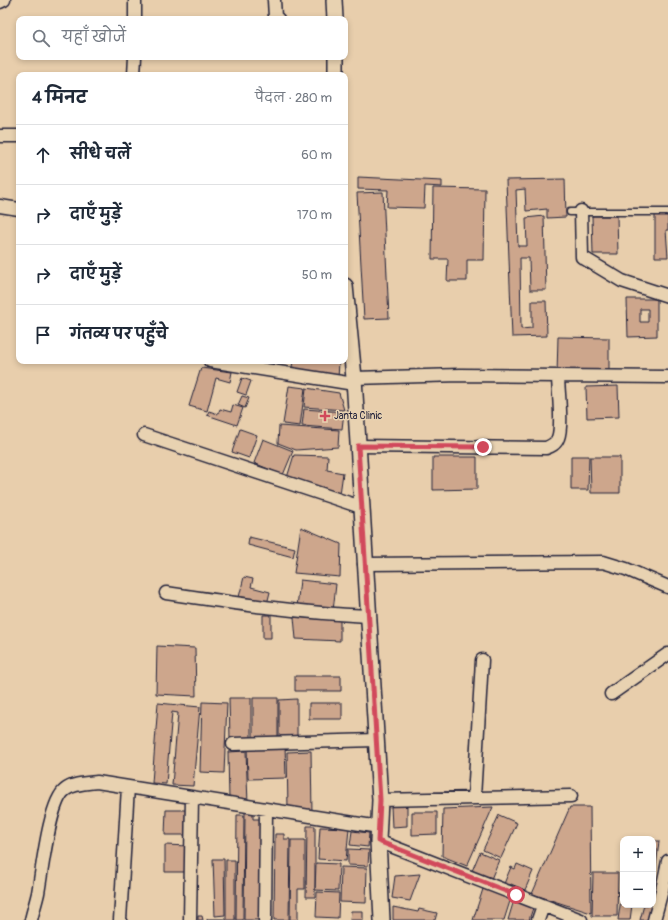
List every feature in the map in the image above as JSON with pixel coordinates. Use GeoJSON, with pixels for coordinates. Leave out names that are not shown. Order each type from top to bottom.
{"type":"FeatureCollection","features":[{"type":"Feature","properties":{"kind":"street"},"geometry":{"type":"LineString","coordinates":[[0,2],[4,0]]}},
{"type":"Feature","properties":{"kind":"street"},"geometry":{"type":"LineString","coordinates":[[135,0],[135,16]]}},
{"type":"Feature","properties":{"kind":"street"},"geometry":{"type":"LineString","coordinates":[[274,0],[275,16]]}},
{"type":"Feature","properties":{"kind":"street"},"geometry":{"type":"LineString","coordinates":[[334,0],[335,16]]}},
{"type":"Feature","properties":{"kind":"street"},"geometry":{"type":"LineString","coordinates":[[134,60],[134,72]]}},
{"type":"Feature","properties":{"kind":"street"},"geometry":{"type":"LineString","coordinates":[[336,60],[336,72]]}},
{"type":"Feature","properties":{"kind":"street"},"geometry":{"type":"LineString","coordinates":[[0,136],[16,136]]}},
{"type":"Feature","properties":{"kind":"street"},"geometry":{"type":"LineString","coordinates":[[0,206],[16,209]]}},
{"type":"Feature","properties":{"kind":"street"},"geometry":{"type":"LineString","coordinates":[[576,212],[582,257],[622,281],[668,296]]}},
{"type":"Feature","properties":{"kind":"street"},"geometry":{"type":"LineString","coordinates":[[348,318],[354,381],[364,564],[380,800],[378,834],[382,920]]}},
{"type":"Feature","properties":{"kind":"street"},"geometry":{"type":"LineString","coordinates":[[232,364],[354,381],[460,375],[668,377]]}},
{"type":"Feature","properties":{"kind":"street"},"geometry":{"type":"LineString","coordinates":[[358,446],[546,448],[553,445],[558,439],[558,376]]}},
{"type":"Feature","properties":{"kind":"street"},"geometry":{"type":"LineString","coordinates":[[144,435],[361,507]]}},
{"type":"Feature","properties":{"kind":"street"},"geometry":{"type":"LineString","coordinates":[[364,564],[603,562],[626,568],[668,587]]}},
{"type":"Feature","properties":{"kind":"street"},"geometry":{"type":"LineString","coordinates":[[166,592],[251,606],[330,614],[368,616]]}},
{"type":"Feature","properties":{"kind":"street"},"geometry":{"type":"LineString","coordinates":[[610,694],[668,654]]}},
{"type":"Feature","properties":{"kind":"street"},"geometry":{"type":"LineString","coordinates":[[474,798],[482,660]]}},
{"type":"Feature","properties":{"kind":"street"},"geometry":{"type":"LineString","coordinates":[[233,744],[376,740]]}},
{"type":"Feature","properties":{"kind":"street"},"geometry":{"type":"LineString","coordinates":[[31,920],[38,895],[50,829],[58,798],[65,790],[76,785],[97,782],[266,809],[378,834],[543,906],[580,920]]}},
{"type":"Feature","properties":{"kind":"street"},"geometry":{"type":"LineString","coordinates":[[120,920],[128,787]]}},
{"type":"Feature","properties":{"kind":"street"},"geometry":{"type":"LineString","coordinates":[[380,800],[571,796]]}},
{"type":"Feature","properties":{"kind":"street"},"geometry":{"type":"LineString","coordinates":[[190,920],[192,797]]}},
{"type":"Feature","properties":{"kind":"street"},"geometry":{"type":"LineString","coordinates":[[265,920],[266,809]]}},
{"type":"Feature","properties":{"kind":"street"},"geometry":{"type":"LineString","coordinates":[[654,920],[668,861]]}},
{"type":"Feature","properties":{"kind":"street"},"geometry":{"type":"LineString","coordinates":[[538,920],[543,906]]}},
{"type":"Feature","properties":{"kind":"lane"},"geometry":{"type":"LineString","coordinates":[[576,212],[668,212]]}},
{"type":"Feature","properties":{"kind":"building"},"geometry":{"type":"Polygon","coordinates":[[[358,177],[442,181],[442,187],[425,186],[424,208],[387,207],[388,190],[358,189],[358,177]]]}},
{"type":"Feature","properties":{"kind":"building"},"geometry":{"type":"Polygon","coordinates":[[[565,179],[566,217],[547,218],[547,209],[526,211],[525,189],[516,190],[518,246],[527,246],[526,218],[544,216],[546,290],[530,290],[529,258],[520,258],[521,329],[532,328],[532,301],[546,301],[547,336],[512,337],[506,180],[565,179]]]}},
{"type":"Feature","properties":{"kind":"building"},"geometry":{"type":"Polygon","coordinates":[[[433,188],[485,189],[484,260],[467,260],[467,281],[447,281],[448,259],[432,259],[433,188]]]}},
{"type":"Feature","properties":{"kind":"building"},"geometry":{"type":"Polygon","coordinates":[[[383,192],[389,318],[364,319],[357,193],[383,192]]]}},
{"type":"Feature","properties":{"kind":"building"},"geometry":{"type":"Polygon","coordinates":[[[655,215],[668,215],[668,230],[666,230],[668,257],[655,257],[655,215]]]}},
{"type":"Feature","properties":{"kind":"building"},"geometry":{"type":"Polygon","coordinates":[[[592,216],[617,216],[618,254],[593,254],[592,216]]]}},
{"type":"Feature","properties":{"kind":"building"},"geometry":{"type":"Polygon","coordinates":[[[627,299],[657,299],[657,336],[628,337],[627,299]],[[640,309],[640,322],[648,322],[648,309],[640,309]]]}},
{"type":"Feature","properties":{"kind":"building"},"geometry":{"type":"Polygon","coordinates":[[[558,337],[609,338],[609,376],[557,374],[558,337]]]}},
{"type":"Feature","properties":{"kind":"building"},"geometry":{"type":"Polygon","coordinates":[[[292,364],[339,364],[338,380],[291,373],[292,364]]]}},
{"type":"Feature","properties":{"kind":"building"},"geometry":{"type":"Polygon","coordinates":[[[201,368],[232,372],[230,382],[216,378],[207,411],[189,406],[201,368]]]}},
{"type":"Feature","properties":{"kind":"building"},"geometry":{"type":"Polygon","coordinates":[[[242,378],[251,381],[246,395],[237,392],[242,378]]]}},
{"type":"Feature","properties":{"kind":"building"},"geometry":{"type":"Polygon","coordinates":[[[289,386],[305,388],[300,426],[283,424],[289,386]]]}},
{"type":"Feature","properties":{"kind":"building"},"geometry":{"type":"Polygon","coordinates":[[[618,386],[619,417],[587,418],[586,387],[618,386]]]}},
{"type":"Feature","properties":{"kind":"building"},"geometry":{"type":"Polygon","coordinates":[[[306,388],[339,393],[344,410],[304,407],[306,388]]]}},
{"type":"Feature","properties":{"kind":"building"},"geometry":{"type":"Polygon","coordinates":[[[242,396],[249,398],[245,408],[238,405],[242,396]]]}},
{"type":"Feature","properties":{"kind":"building"},"geometry":{"type":"Polygon","coordinates":[[[233,405],[243,408],[237,425],[207,415],[209,411],[218,414],[220,409],[231,412],[233,405]]]}},
{"type":"Feature","properties":{"kind":"building"},"geometry":{"type":"Polygon","coordinates":[[[304,409],[344,412],[342,429],[302,426],[304,409]]]}},
{"type":"Feature","properties":{"kind":"building"},"geometry":{"type":"Polygon","coordinates":[[[279,426],[339,430],[338,447],[296,450],[278,443],[279,426]]]}},
{"type":"Feature","properties":{"kind":"building"},"geometry":{"type":"Polygon","coordinates":[[[240,429],[257,435],[249,458],[232,452],[240,429]]]}},
{"type":"Feature","properties":{"kind":"building"},"geometry":{"type":"Polygon","coordinates":[[[263,439],[293,451],[283,475],[254,463],[263,439]]]}},
{"type":"Feature","properties":{"kind":"building"},"geometry":{"type":"Polygon","coordinates":[[[294,455],[328,456],[327,470],[343,473],[340,494],[286,481],[294,455]]]}},
{"type":"Feature","properties":{"kind":"building"},"geometry":{"type":"Polygon","coordinates":[[[571,456],[589,456],[588,490],[571,490],[571,456]]]}},
{"type":"Feature","properties":{"kind":"building"},"geometry":{"type":"Polygon","coordinates":[[[433,457],[477,457],[477,489],[433,490],[433,457]]]}},
{"type":"Feature","properties":{"kind":"building"},"geometry":{"type":"Polygon","coordinates":[[[590,457],[620,457],[620,493],[591,493],[590,457]]]}},
{"type":"Feature","properties":{"kind":"building"},"geometry":{"type":"Polygon","coordinates":[[[301,527],[341,544],[340,577],[294,573],[301,527]]]}},
{"type":"Feature","properties":{"kind":"building"},"geometry":{"type":"Polygon","coordinates":[[[249,537],[295,548],[293,557],[248,545],[249,537]]]}},
{"type":"Feature","properties":{"kind":"building"},"geometry":{"type":"Polygon","coordinates":[[[244,577],[253,579],[251,587],[270,592],[267,604],[239,597],[244,577]]]}},
{"type":"Feature","properties":{"kind":"building"},"geometry":{"type":"Polygon","coordinates":[[[300,580],[336,584],[333,611],[297,607],[300,580]]]}},
{"type":"Feature","properties":{"kind":"building"},"geometry":{"type":"Polygon","coordinates":[[[263,615],[271,615],[271,638],[263,638],[263,615]]]}},
{"type":"Feature","properties":{"kind":"building"},"geometry":{"type":"Polygon","coordinates":[[[294,617],[340,620],[340,641],[296,639],[294,617]]]}},
{"type":"Feature","properties":{"kind":"building"},"geometry":{"type":"Polygon","coordinates":[[[157,646],[195,648],[196,696],[156,694],[157,646]]]}},
{"type":"Feature","properties":{"kind":"building"},"geometry":{"type":"Polygon","coordinates":[[[295,676],[341,676],[341,691],[295,691],[295,676]]]}},
{"type":"Feature","properties":{"kind":"building"},"geometry":{"type":"Polygon","coordinates":[[[229,698],[251,698],[251,739],[230,739],[229,698]]]}},
{"type":"Feature","properties":{"kind":"building"},"geometry":{"type":"Polygon","coordinates":[[[253,698],[278,698],[278,737],[253,738],[253,698]]]}},
{"type":"Feature","properties":{"kind":"building"},"geometry":{"type":"Polygon","coordinates":[[[297,699],[297,738],[279,739],[279,700],[297,699]]]}},
{"type":"Feature","properties":{"kind":"building"},"geometry":{"type":"Polygon","coordinates":[[[202,702],[227,703],[224,773],[200,772],[202,702]]]}},
{"type":"Feature","properties":{"kind":"building"},"geometry":{"type":"Polygon","coordinates":[[[158,703],[200,707],[193,786],[172,785],[178,713],[172,712],[166,784],[152,783],[158,703]]]}},
{"type":"Feature","properties":{"kind":"building"},"geometry":{"type":"Polygon","coordinates":[[[309,703],[342,703],[342,719],[309,719],[309,703]]]}},
{"type":"Feature","properties":{"kind":"building"},"geometry":{"type":"Polygon","coordinates":[[[285,746],[286,778],[248,779],[247,747],[285,746]]]}},
{"type":"Feature","properties":{"kind":"building"},"geometry":{"type":"Polygon","coordinates":[[[246,751],[248,804],[229,799],[228,752],[246,751]]]}},
{"type":"Feature","properties":{"kind":"building"},"geometry":{"type":"Polygon","coordinates":[[[311,751],[312,814],[288,809],[287,752],[311,751]]]}},
{"type":"Feature","properties":{"kind":"building"},"geometry":{"type":"Polygon","coordinates":[[[407,805],[407,826],[392,827],[391,806],[407,805]]]}},
{"type":"Feature","properties":{"kind":"building"},"geometry":{"type":"Polygon","coordinates":[[[493,807],[467,866],[442,856],[443,809],[493,807]]]}},
{"type":"Feature","properties":{"kind":"building"},"geometry":{"type":"Polygon","coordinates":[[[570,807],[590,807],[591,913],[532,894],[570,807]]]}},
{"type":"Feature","properties":{"kind":"building"},"geometry":{"type":"Polygon","coordinates":[[[166,810],[189,810],[188,835],[165,835],[166,810]]]}},
{"type":"Feature","properties":{"kind":"building"},"geometry":{"type":"Polygon","coordinates":[[[245,812],[253,812],[253,819],[260,819],[259,920],[244,920],[245,812]]]}},
{"type":"Feature","properties":{"kind":"building"},"geometry":{"type":"Polygon","coordinates":[[[412,812],[437,812],[437,834],[412,835],[412,812]]]}},
{"type":"Feature","properties":{"kind":"building"},"geometry":{"type":"Polygon","coordinates":[[[237,815],[244,815],[243,920],[236,920],[237,815]]]}},
{"type":"Feature","properties":{"kind":"building"},"geometry":{"type":"Polygon","coordinates":[[[499,815],[517,823],[501,858],[483,850],[499,815]]]}},
{"type":"Feature","properties":{"kind":"building"},"geometry":{"type":"Polygon","coordinates":[[[307,826],[315,826],[315,897],[306,897],[307,826]]]}},
{"type":"Feature","properties":{"kind":"building"},"geometry":{"type":"Polygon","coordinates":[[[320,827],[349,828],[346,861],[318,859],[320,827]]]}},
{"type":"Feature","properties":{"kind":"building"},"geometry":{"type":"Polygon","coordinates":[[[352,831],[369,833],[368,847],[350,845],[352,831]]]}},
{"type":"Feature","properties":{"kind":"building"},"geometry":{"type":"Polygon","coordinates":[[[275,834],[284,834],[284,839],[290,839],[289,920],[274,920],[275,834]]]}},
{"type":"Feature","properties":{"kind":"building"},"geometry":{"type":"Polygon","coordinates":[[[291,840],[305,840],[305,889],[298,889],[298,920],[290,920],[291,840]]]}},
{"type":"Feature","properties":{"kind":"building"},"geometry":{"type":"Polygon","coordinates":[[[656,841],[659,841],[656,868],[656,841]]]}},
{"type":"Feature","properties":{"kind":"building"},"geometry":{"type":"Polygon","coordinates":[[[165,845],[188,846],[187,872],[165,872],[165,845]]]}},
{"type":"Feature","properties":{"kind":"building"},"geometry":{"type":"Polygon","coordinates":[[[348,849],[369,850],[368,866],[348,865],[348,849]]]}},
{"type":"Feature","properties":{"kind":"building"},"geometry":{"type":"Polygon","coordinates":[[[480,852],[499,860],[491,879],[472,871],[480,852]]]}},
{"type":"Feature","properties":{"kind":"building"},"geometry":{"type":"Polygon","coordinates":[[[213,859],[224,859],[225,915],[215,916],[213,859]]]}},
{"type":"Feature","properties":{"kind":"building"},"geometry":{"type":"Polygon","coordinates":[[[226,860],[235,860],[235,920],[226,920],[226,860]]]}},
{"type":"Feature","properties":{"kind":"building"},"geometry":{"type":"Polygon","coordinates":[[[316,863],[339,864],[338,891],[315,890],[316,863]]]}},
{"type":"Feature","properties":{"kind":"building"},"geometry":{"type":"Polygon","coordinates":[[[517,864],[533,871],[525,890],[511,884],[509,889],[503,886],[511,867],[515,869],[517,864]]]}},
{"type":"Feature","properties":{"kind":"building"},"geometry":{"type":"Polygon","coordinates":[[[341,867],[367,868],[366,903],[340,902],[341,867]]]}},
{"type":"Feature","properties":{"kind":"building"},"geometry":{"type":"Polygon","coordinates":[[[593,873],[618,873],[617,916],[592,916],[593,873]]]}},
{"type":"Feature","properties":{"kind":"building"},"geometry":{"type":"Polygon","coordinates":[[[420,874],[410,901],[392,898],[395,876],[420,874]]]}},
{"type":"Feature","properties":{"kind":"building"},"geometry":{"type":"Polygon","coordinates":[[[656,879],[662,880],[656,904],[656,879]]]}},
{"type":"Feature","properties":{"kind":"building"},"geometry":{"type":"Polygon","coordinates":[[[483,889],[511,898],[504,920],[473,920],[483,889]]]}},
{"type":"Feature","properties":{"kind":"building"},"geometry":{"type":"Polygon","coordinates":[[[317,892],[339,893],[338,918],[316,917],[317,892]]]}},
{"type":"Feature","properties":{"kind":"building"},"geometry":{"type":"Polygon","coordinates":[[[514,900],[534,905],[529,920],[508,920],[514,900]]]}},
{"type":"Feature","properties":{"kind":"building"},"geometry":{"type":"Polygon","coordinates":[[[620,906],[620,908],[632,908],[630,920],[618,920],[620,906]]]}},
{"type":"Feature","properties":{"kind":"building"},"geometry":{"type":"Polygon","coordinates":[[[393,907],[418,912],[419,909],[437,913],[435,920],[393,920],[393,907]]]}},
{"type":"Feature","properties":{"kind":"building"},"geometry":{"type":"Polygon","coordinates":[[[643,908],[655,908],[652,920],[640,920],[643,908]]]}},
{"type":"Feature","properties":{"kind":"building"},"geometry":{"type":"Polygon","coordinates":[[[351,911],[363,911],[363,920],[350,920],[351,911]]]}},
{"type":"Feature","properties":{"kind":"building"},"geometry":{"type":"Polygon","coordinates":[[[198,916],[202,916],[203,920],[198,920],[198,916]]]}},
{"type":"Feature","properties":{"kind":"building"},"geometry":{"type":"Polygon","coordinates":[[[225,919],[225,920],[207,920],[225,919]]]}},
{"type":"Feature","properties":{"kind":"place","name":"Janta Clinic"},"geometry":{"type":"Point","coordinates":[325,416]}},
{"type":"Feature","properties":{"kind":"route"},"geometry":{"type":"LineString","coordinates":[[483,447],[358,446],[364,564],[380,800],[378,841],[516,895]]}}]}
